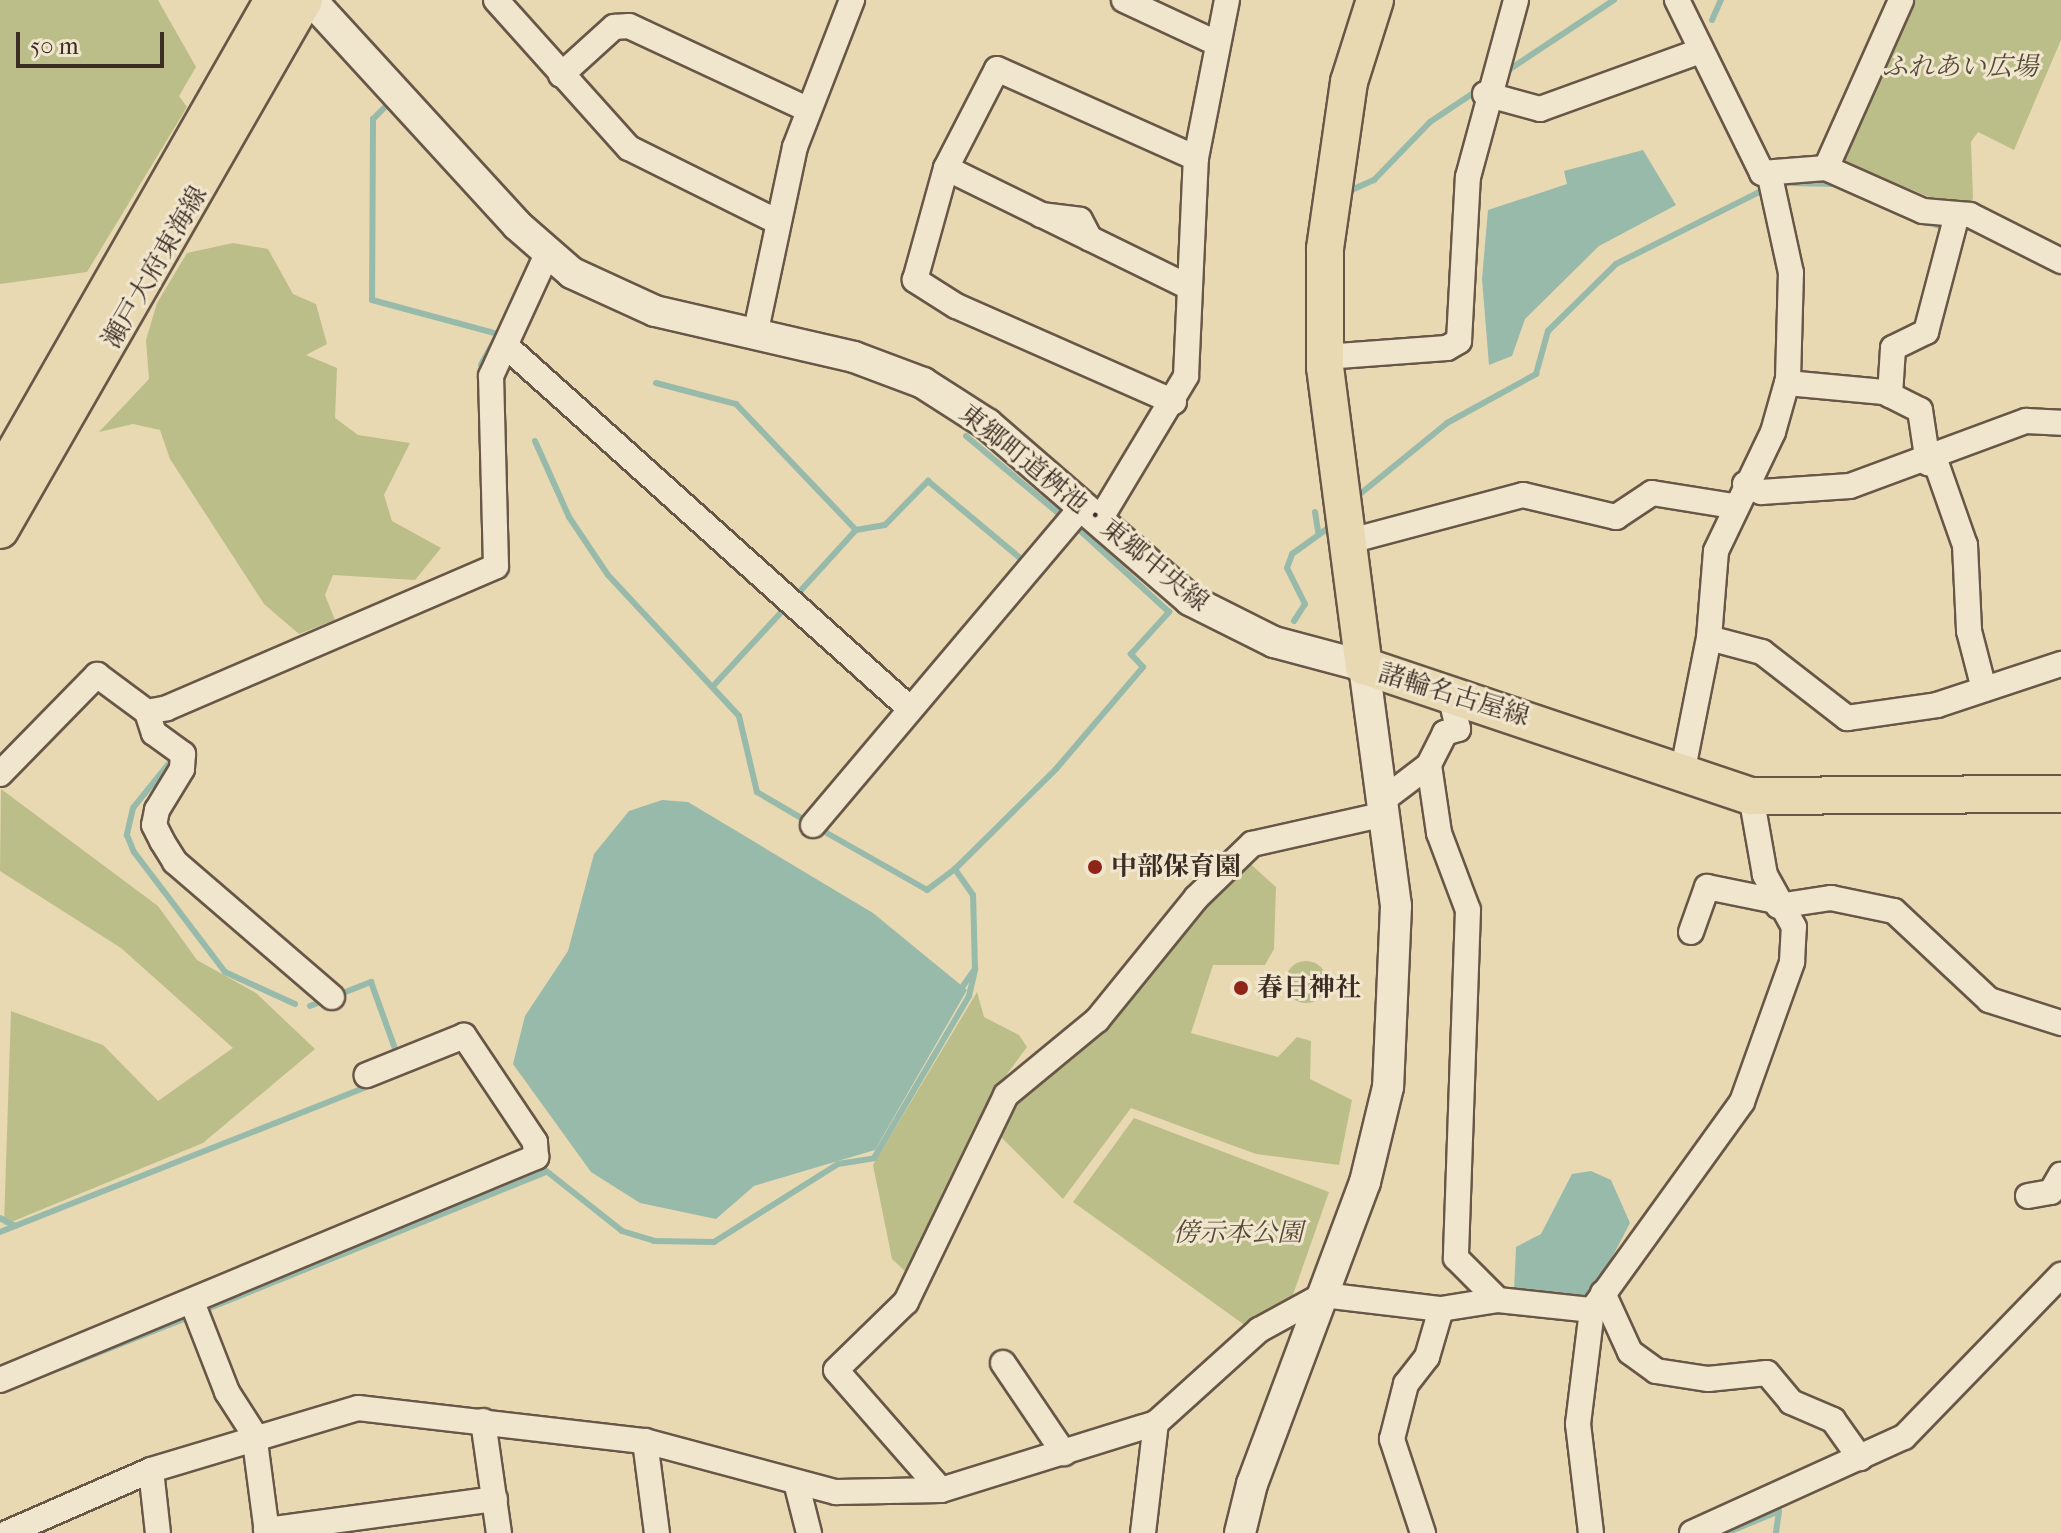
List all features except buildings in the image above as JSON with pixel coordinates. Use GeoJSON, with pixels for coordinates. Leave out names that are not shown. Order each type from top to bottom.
{"type":"FeatureCollection","features":[{"type":"Feature","properties":{"kind":"main road","name":"瀬戸大府東海線"},"geometry":{"type":"LineString","coordinates":[[0,478],[273,0]]}},
{"type":"Feature","properties":{"kind":"main road","name":"瀬戸大府東海線"},"geometry":{"type":"LineString","coordinates":[[0,530],[304,0]]}},
{"type":"Feature","properties":{"kind":"main road","name":"諸輪名古屋線"},"geometry":{"type":"LineString","coordinates":[[1375,0],[1349,82],[1329,200],[1325,357],[1364,666],[1751,796],[2061,794]]}},
{"type":"Feature","properties":{"kind":"street","name":"東郷町道桝池・東郷中央線"},"geometry":{"type":"LineString","coordinates":[[311,0],[547,254],[597,287],[655,311],[854,357],[923,383],[987,424],[1090,514],[1225,622],[1364,666]]}},
{"type":"Feature","properties":{"kind":"street"},"geometry":{"type":"LineString","coordinates":[[496,0],[629,148],[776,221]]}},
{"type":"Feature","properties":{"kind":"street"},"geometry":{"type":"LineString","coordinates":[[1124,0],[1214,42]]}},
{"type":"Feature","properties":{"kind":"street"},"geometry":{"type":"LineString","coordinates":[[813,825],[908,707],[1090,514],[1174,402],[1188,362],[1196,158],[1214,42],[1227,0]]}},
{"type":"Feature","properties":{"kind":"street"},"geometry":{"type":"LineString","coordinates":[[1325,357],[1447,348],[1459,341],[1462,218],[1485,94],[1516,0]]}},
{"type":"Feature","properties":{"kind":"street"},"geometry":{"type":"LineString","coordinates":[[1677,0],[1755,165],[1770,177],[1791,273],[1787,383],[1773,432],[1732,506],[1716,551],[1709,638],[1682,774]]}},
{"type":"Feature","properties":{"kind":"street"},"geometry":{"type":"LineString","coordinates":[[1826,168],[1901,0]]}},
{"type":"Feature","properties":{"kind":"street"},"geometry":{"type":"LineString","coordinates":[[755,335],[776,221],[807,109],[846,2]]}},
{"type":"Feature","properties":{"kind":"street"},"geometry":{"type":"LineString","coordinates":[[561,75],[614,27],[629,26],[807,109]]}},
{"type":"Feature","properties":{"kind":"street"},"geometry":{"type":"LineString","coordinates":[[1485,94],[1540,109],[1700,51]]}},
{"type":"Feature","properties":{"kind":"street"},"geometry":{"type":"LineString","coordinates":[[1174,402],[920,287],[926,229],[946,168],[997,69],[1196,158]]}},
{"type":"Feature","properties":{"kind":"street"},"geometry":{"type":"LineString","coordinates":[[946,168],[1189,287]]}},
{"type":"Feature","properties":{"kind":"street"},"geometry":{"type":"LineString","coordinates":[[1770,177],[1826,168],[1923,211],[1957,215],[2061,261]]}},
{"type":"Feature","properties":{"kind":"street"},"geometry":{"type":"LineString","coordinates":[[1890,395],[1893,348],[1926,332],[1957,215]]}},
{"type":"Feature","properties":{"kind":"street"},"geometry":{"type":"LineString","coordinates":[[147,712],[496,566],[488,395],[547,254]]}},
{"type":"Feature","properties":{"kind":"street"},"geometry":{"type":"LineString","coordinates":[[506,346],[908,707]]}},
{"type":"Feature","properties":{"kind":"street"},"geometry":{"type":"LineString","coordinates":[[1787,383],[1890,395],[1920,410],[1932,462],[1965,545],[1969,631],[1984,689]]}},
{"type":"Feature","properties":{"kind":"street"},"geometry":{"type":"LineString","coordinates":[[1745,484],[1761,492],[1850,486],[1932,462],[2026,421],[2061,423]]}},
{"type":"Feature","properties":{"kind":"street"},"geometry":{"type":"LineString","coordinates":[[1350,541],[1523,495],[1616,517],[1652,493],[1732,506]]}},
{"type":"Feature","properties":{"kind":"street"},"geometry":{"type":"LineString","coordinates":[[1709,638],[1762,652],[1847,718],[1891,716],[2061,664]]}},
{"type":"Feature","properties":{"kind":"street"},"geometry":{"type":"LineString","coordinates":[[1240,1533],[1365,1182],[1388,1087],[1396,906],[1364,666]]}},
{"type":"Feature","properties":{"kind":"street"},"geometry":{"type":"LineString","coordinates":[[0,774],[97,675],[147,712],[154,733],[183,754],[182,769],[157,810],[162,841],[175,862],[332,997]]}},
{"type":"Feature","properties":{"kind":"street"},"geometry":{"type":"LineString","coordinates":[[941,1490],[836,1370],[906,1302],[1006,1095],[1097,1020],[1196,898],[1252,844],[1384,807],[1429,765],[1445,733],[1458,729],[1450,694]]}},
{"type":"Feature","properties":{"kind":"street"},"geometry":{"type":"LineString","coordinates":[[1429,765],[1439,833],[1468,910],[1456,1258],[1498,1300]]}},
{"type":"Feature","properties":{"kind":"street"},"geometry":{"type":"LineString","coordinates":[[1591,1533],[1578,1424],[1598,1301],[1742,1102],[1792,962],[1794,927],[1777,904],[1751,796]]}},
{"type":"Feature","properties":{"kind":"street"},"geometry":{"type":"LineString","coordinates":[[1691,932],[1707,887],[1777,904],[1831,898],[1894,911],[1989,1000],[2061,1023]]}},
{"type":"Feature","properties":{"kind":"street"},"geometry":{"type":"LineString","coordinates":[[0,1380],[536,1157],[535,1142],[464,1036],[367,1075]]}},
{"type":"Feature","properties":{"kind":"street"},"geometry":{"type":"LineString","coordinates":[[2028,1196],[2051,1192],[2061,1175]]}},
{"type":"Feature","properties":{"kind":"street"},"geometry":{"type":"LineString","coordinates":[[1692,1533],[1904,1437],[1961,1385],[2061,1275]]}},
{"type":"Feature","properties":{"kind":"street"},"geometry":{"type":"LineString","coordinates":[[7,1533],[59,1522],[151,1470],[254,1434],[358,1408],[645,1441],[836,1492],[941,1490],[1156,1423],[1259,1330],[1323,1295],[1441,1309],[1498,1300],[1598,1301]]}},
{"type":"Feature","properties":{"kind":"street"},"geometry":{"type":"LineString","coordinates":[[1598,1301],[1630,1352],[1656,1371],[1708,1379],[1767,1373],[1791,1402],[1833,1420],[1860,1458]]}},
{"type":"Feature","properties":{"kind":"street"},"geometry":{"type":"LineString","coordinates":[[192,1302],[227,1392],[254,1434],[267,1532],[495,1499]]}},
{"type":"Feature","properties":{"kind":"street"},"geometry":{"type":"LineString","coordinates":[[1423,1533],[1392,1439],[1406,1384],[1427,1357],[1441,1309]]}},
{"type":"Feature","properties":{"kind":"street"},"geometry":{"type":"LineString","coordinates":[[1003,1363],[1064,1453]]}},
{"type":"Feature","properties":{"kind":"street"},"geometry":{"type":"LineString","coordinates":[[483,1421],[499,1533]]}},
{"type":"Feature","properties":{"kind":"street"},"geometry":{"type":"LineString","coordinates":[[1143,1533],[1156,1423]]}},
{"type":"Feature","properties":{"kind":"street"},"geometry":{"type":"LineString","coordinates":[[645,1441],[657,1533]]}},
{"type":"Feature","properties":{"kind":"street"},"geometry":{"type":"LineString","coordinates":[[151,1470],[158,1533]]}},
{"type":"Feature","properties":{"kind":"street"},"geometry":{"type":"LineString","coordinates":[[796,1482],[809,1533]]}},
{"type":"Feature","properties":{"kind":"green space"},"geometry":{"type":"Polygon","coordinates":[[[0,0],[158,0],[196,67],[179,96],[187,107],[87,272],[0,284],[0,0]]]}},
{"type":"Feature","properties":{"kind":"green space","name":"ふれあい広場"},"geometry":{"type":"Polygon","coordinates":[[[1915,0],[2061,0],[2061,40],[2014,150],[1978,132],[1971,142],[1973,199],[1962,211],[1844,161],[1915,0]]]}},
{"type":"Feature","properties":{"kind":"green space"},"geometry":{"type":"Polygon","coordinates":[[[233,243],[268,249],[293,294],[316,304],[327,344],[306,355],[337,368],[335,418],[358,435],[410,443],[384,495],[392,521],[441,548],[415,580],[333,575],[325,595],[335,620],[299,634],[264,604],[170,459],[160,430],[133,424],[99,432],[149,379],[146,340],[157,303],[187,253],[233,243]]]}},
{"type":"Feature","properties":{"kind":"green space"},"geometry":{"type":"Polygon","coordinates":[[[1,789],[158,906],[197,960],[256,993],[315,1049],[203,1143],[4,1225],[11,1011],[103,1045],[158,1101],[233,1048],[121,948],[0,871],[1,789]]]}},
{"type":"Feature","properties":{"kind":"green space"},"geometry":{"type":"Polygon","coordinates":[[[1245,859],[1276,887],[1274,949],[1265,965],[1213,965],[1191,1033],[1278,1057],[1297,1037],[1311,1041],[1310,1079],[1352,1100],[1339,1165],[1256,1154],[1131,1108],[1063,1199],[996,1132],[1012,1099],[1245,859]]]}},
{"type":"Feature","properties":{"kind":"green space"},"geometry":{"type":"Polygon","coordinates":[[[1306,961],[1321,967],[1327,982],[1321,997],[1306,1003],[1291,997],[1285,982],[1291,967],[1306,961]]]}},
{"type":"Feature","properties":{"kind":"green space"},"geometry":{"type":"Polygon","coordinates":[[[977,992],[984,1017],[1019,1035],[1027,1047],[993,1093],[908,1274],[892,1259],[873,1165],[977,992]]]}},
{"type":"Feature","properties":{"kind":"green space","name":"傍示本公園"},"geometry":{"type":"Polygon","coordinates":[[[1134,1118],[1329,1192],[1288,1309],[1246,1326],[1073,1202],[1134,1118]]]}},
{"type":"Feature","properties":{"kind":"shaded area"},"geometry":{"type":"Polygon","coordinates":[[[1643,150],[1676,205],[1599,246],[1525,319],[1512,356],[1489,365],[1482,279],[1488,210],[1567,184],[1564,171],[1643,150]]]}},
{"type":"Feature","properties":{"kind":"shaded area"},"geometry":{"type":"Polygon","coordinates":[[[662,800],[688,802],[873,913],[967,990],[875,1150],[754,1186],[716,1219],[640,1203],[591,1172],[513,1064],[525,1016],[568,951],[594,854],[629,811],[662,800]]]}},
{"type":"Feature","properties":{"kind":"shaded area"},"geometry":{"type":"Polygon","coordinates":[[[1591,1171],[1611,1180],[1630,1223],[1594,1292],[1585,1301],[1514,1291],[1516,1247],[1541,1234],[1572,1174],[1591,1171]]]}},
{"type":"Feature","properties":{"kind":"waterway"},"geometry":{"type":"LineString","coordinates":[[1504,73],[1614,0]]}},
{"type":"Feature","properties":{"kind":"waterway"},"geometry":{"type":"LineString","coordinates":[[1712,20],[1721,0]]}},
{"type":"Feature","properties":{"kind":"waterway"},"geometry":{"type":"LineString","coordinates":[[1347,192],[1374,180],[1430,122],[1478,90]]}},
{"type":"Feature","properties":{"kind":"waterway"},"geometry":{"type":"LineString","coordinates":[[388,104],[373,119],[372,300],[498,334],[481,365]]}},
{"type":"Feature","properties":{"kind":"waterway"},"geometry":{"type":"LineString","coordinates":[[1788,183],[1836,184]]}},
{"type":"Feature","properties":{"kind":"waterway"},"geometry":{"type":"LineString","coordinates":[[1360,494],[1447,423],[1536,374],[1548,331],[1616,264],[1763,190]]}},
{"type":"Feature","properties":{"kind":"waterway"},"geometry":{"type":"LineString","coordinates":[[1922,221],[1949,228]]}},
{"type":"Feature","properties":{"kind":"waterway"},"geometry":{"type":"LineString","coordinates":[[656,383],[736,404],[856,530],[885,525],[928,481],[1019,557]]}},
{"type":"Feature","properties":{"kind":"waterway"},"geometry":{"type":"LineString","coordinates":[[966,436],[1064,518]]}},
{"type":"Feature","properties":{"kind":"waterway"},"geometry":{"type":"LineString","coordinates":[[535,441],[569,517],[608,575],[739,716],[757,792],[808,822]]}},
{"type":"Feature","properties":{"kind":"waterway"},"geometry":{"type":"LineString","coordinates":[[1315,512],[1318,532]]}},
{"type":"Feature","properties":{"kind":"waterway"},"geometry":{"type":"LineString","coordinates":[[963,986],[975,969],[973,895],[955,869],[1056,769],[1143,667],[1131,654],[1169,612],[1073,524]]}},
{"type":"Feature","properties":{"kind":"waterway"},"geometry":{"type":"LineString","coordinates":[[1294,621],[1305,604],[1287,568],[1292,554],[1331,526]]}},
{"type":"Feature","properties":{"kind":"waterway"},"geometry":{"type":"LineString","coordinates":[[793,599],[856,530]]}},
{"type":"Feature","properties":{"kind":"waterway"},"geometry":{"type":"LineString","coordinates":[[715,684],[786,607]]}},
{"type":"Feature","properties":{"kind":"waterway"},"geometry":{"type":"LineString","coordinates":[[171,761],[133,808],[127,835],[134,852],[225,972],[295,1004]]}},
{"type":"Feature","properties":{"kind":"waterway"},"geometry":{"type":"LineString","coordinates":[[818,828],[927,890],[955,869]]}},
{"type":"Feature","properties":{"kind":"waterway"},"geometry":{"type":"LineString","coordinates":[[535,1162],[622,1231],[654,1241],[714,1242],[838,1164],[874,1158],[969,996],[975,969]]}},
{"type":"Feature","properties":{"kind":"waterway"},"geometry":{"type":"LineString","coordinates":[[310,1006],[371,982],[398,1057]]}},
{"type":"Feature","properties":{"kind":"waterway"},"geometry":{"type":"LineString","coordinates":[[0,1232],[374,1084]]}},
{"type":"Feature","properties":{"kind":"waterway"},"geometry":{"type":"LineString","coordinates":[[202,1311],[543,1173]]}},
{"type":"Feature","properties":{"kind":"waterway"},"geometry":{"type":"LineString","coordinates":[[0,1218],[15,1226]]}},
{"type":"Feature","properties":{"kind":"waterway"},"geometry":{"type":"LineString","coordinates":[[42,1375],[191,1316]]}},
{"type":"Feature","properties":{"kind":"waterway"},"geometry":{"type":"LineString","coordinates":[[1726,1533],[1779,1511],[1776,1533]]}},
{"type":"Feature","properties":{"kind":"place","name":"中部保育園"},"geometry":{"type":"Point","coordinates":[1095,867]}},
{"type":"Feature","properties":{"kind":"place","name":"春日神社"},"geometry":{"type":"Point","coordinates":[1241,988]}}]}
